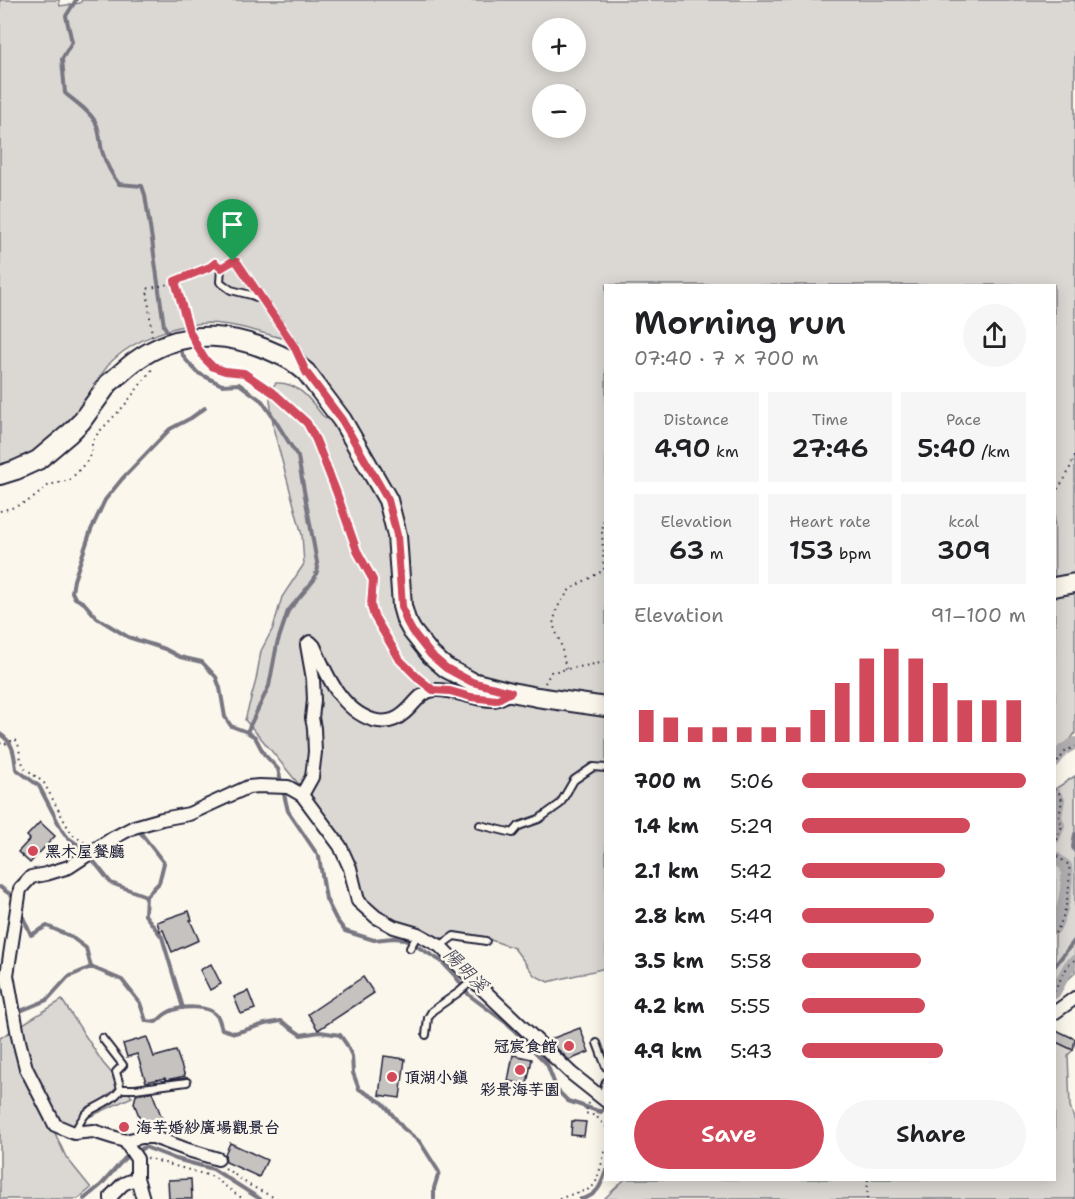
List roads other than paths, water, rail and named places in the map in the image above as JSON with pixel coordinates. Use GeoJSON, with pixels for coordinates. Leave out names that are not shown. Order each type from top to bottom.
{"type":"FeatureCollection","features":[{"type":"Feature","properties":{"kind":"main road"},"geometry":{"type":"LineString","coordinates":[[0,475],[38,460],[81,422],[109,383],[136,361],[155,350],[192,338],[225,337],[272,351],[299,367],[342,420],[388,500],[397,535],[402,606],[412,631],[431,655],[446,668],[472,682],[537,697],[604,707]]}},
{"type":"Feature","properties":{"kind":"main road"},"geometry":{"type":"LineString","coordinates":[[1056,586],[1075,583]]}},
{"type":"Feature","properties":{"kind":"street"},"geometry":{"type":"LineString","coordinates":[[302,795],[312,777],[315,752],[312,718],[314,679],[307,645],[310,642],[332,684],[347,704],[365,717],[380,722],[392,721],[403,714],[423,694],[433,690],[496,700],[511,692]]}},
{"type":"Feature","properties":{"kind":"street"},"geometry":{"type":"LineString","coordinates":[[131,1151],[93,1131],[74,1133],[55,1125],[26,1068],[7,975],[20,888],[31,877],[69,867],[134,827],[189,814],[248,787],[282,787],[302,795],[340,846],[350,868],[358,901],[394,927],[418,934],[440,946],[471,982],[599,1100]]}},
{"type":"Feature","properties":{"kind":"street"},"geometry":{"type":"LineString","coordinates":[[1056,1012],[1075,998]]}},
{"type":"Feature","properties":{"kind":"street"},"geometry":{"type":"LineString","coordinates":[[143,1199],[131,1151],[141,1137],[153,1137],[218,1159]]}},
{"type":"Feature","properties":{"kind":"street"},"geometry":{"type":"LineString","coordinates":[[111,1199],[111,1196],[123,1184],[137,1178]]}},
{"type":"Feature","properties":{"kind":"lane"},"geometry":{"type":"LineString","coordinates":[[262,299],[231,290],[220,282],[221,268],[233,261],[237,262],[294,346],[299,367]]}},
{"type":"Feature","properties":{"kind":"lane"},"geometry":{"type":"LineString","coordinates":[[480,825],[513,833],[519,826],[539,819],[560,804],[574,780],[593,767],[604,768]]}},
{"type":"Feature","properties":{"kind":"lane"},"geometry":{"type":"LineString","coordinates":[[410,948],[418,934]]}},
{"type":"Feature","properties":{"kind":"lane"},"geometry":{"type":"LineString","coordinates":[[440,946],[454,936],[486,941]]}},
{"type":"Feature","properties":{"kind":"lane"},"geometry":{"type":"LineString","coordinates":[[426,1035],[428,1018],[432,1011],[471,982]]}},
{"type":"Feature","properties":{"kind":"lane"},"geometry":{"type":"LineString","coordinates":[[102,1038],[123,1065],[116,1072],[121,1089]]}},
{"type":"Feature","properties":{"kind":"lane"},"geometry":{"type":"LineString","coordinates":[[597,1043],[604,1062]]}},
{"type":"Feature","properties":{"kind":"lane"},"geometry":{"type":"LineString","coordinates":[[121,1089],[187,1082]]}},
{"type":"Feature","properties":{"kind":"lane"},"geometry":{"type":"LineString","coordinates":[[74,1133],[86,1114],[117,1095],[121,1089]]}},
{"type":"Feature","properties":{"kind":"waterway"},"geometry":{"type":"LineString","coordinates":[[76,0],[66,16],[72,42],[62,59],[65,93],[96,123],[105,160],[119,184],[142,186],[164,326],[171,337]]}},
{"type":"Feature","properties":{"kind":"waterway"},"geometry":{"type":"LineString","coordinates":[[177,346],[198,373],[222,385],[239,384],[262,401],[298,457],[318,568],[314,580],[288,611],[277,644],[269,686],[247,732]]}},
{"type":"Feature","properties":{"kind":"waterway","name":"陽明溪"},"geometry":{"type":"LineString","coordinates":[[205,408],[170,429],[105,500],[91,530],[74,580],[72,592],[75,598],[84,603],[97,618],[128,637],[165,649],[180,657],[202,662],[216,677],[225,717],[231,726],[255,737],[264,754],[278,769],[288,811],[319,857],[326,899],[345,931],[374,940],[405,939],[441,961],[469,995],[509,1025],[547,1064],[557,1090],[568,1101],[601,1112],[604,1108]]}},
{"type":"Feature","properties":{"kind":"waterway"},"geometry":{"type":"LineString","coordinates":[[0,734],[11,745],[16,769],[39,786],[62,830],[68,838],[87,851]]}},
{"type":"Feature","properties":{"kind":"waterway"},"geometry":{"type":"LineString","coordinates":[[1056,759],[1063,750],[1075,743]]}},
{"type":"Feature","properties":{"kind":"waterway"},"geometry":{"type":"LineString","coordinates":[[1056,796],[1059,800],[1056,817]]}},
{"type":"Feature","properties":{"kind":"waterway"},"geometry":{"type":"LineString","coordinates":[[1056,817],[1059,826],[1056,833]]}},
{"type":"Feature","properties":{"kind":"waterway"},"geometry":{"type":"LineString","coordinates":[[140,832],[164,863],[159,883],[146,896],[145,915],[162,937],[183,1008]]}},
{"type":"Feature","properties":{"kind":"waterway","name":"陽明溪"},"geometry":{"type":"LineString","coordinates":[[1075,834],[1073,847],[1075,851]]}},
{"type":"Feature","properties":{"kind":"waterway"},"geometry":{"type":"LineString","coordinates":[[1056,858],[1066,866],[1067,873],[1063,907],[1056,925]]}},
{"type":"Feature","properties":{"kind":"waterway"},"geometry":{"type":"LineString","coordinates":[[92,859],[111,883],[146,896]]}},
{"type":"Feature","properties":{"kind":"waterway"},"geometry":{"type":"LineString","coordinates":[[0,887],[14,897]]}},
{"type":"Feature","properties":{"kind":"waterway"},"geometry":{"type":"LineString","coordinates":[[22,915],[31,935],[47,926],[70,936],[86,948],[91,967]]}},
{"type":"Feature","properties":{"kind":"waterway","name":"陽明溪"},"geometry":{"type":"LineString","coordinates":[[1056,964],[1075,940]]}},
{"type":"Feature","properties":{"kind":"waterway"},"geometry":{"type":"LineString","coordinates":[[1056,990],[1070,965],[1075,961]]}},
{"type":"Feature","properties":{"kind":"waterway"},"geometry":{"type":"LineString","coordinates":[[18,1012],[47,1000],[68,977],[91,967],[122,980],[140,1003],[146,1021],[156,1022],[172,1011],[193,1007],[213,1012],[218,1017],[222,1029],[235,1033],[281,1021],[301,1035],[320,1032],[340,1035],[352,1056],[353,1073],[359,1089],[383,1103],[403,1128],[420,1142],[439,1172],[434,1188],[434,1199]]}},
{"type":"Feature","properties":{"kind":"waterway"},"geometry":{"type":"LineString","coordinates":[[84,1199],[101,1185],[125,1158],[145,1147],[176,1159],[213,1169],[260,1199]]}},
{"type":"Feature","properties":{"kind":"waterway"},"geometry":{"type":"LineString","coordinates":[[582,1199],[595,1192],[604,1176]]}},
{"type":"Feature","properties":{"kind":"place","name":"黑木屋餐廳"},"geometry":{"type":"Point","coordinates":[33,851]}},
{"type":"Feature","properties":{"kind":"place","name":"冠宸食館"},"geometry":{"type":"Point","coordinates":[569,1046]}},
{"type":"Feature","properties":{"kind":"place","name":"彩景海芋園"},"geometry":{"type":"Point","coordinates":[520,1070]}},
{"type":"Feature","properties":{"kind":"place","name":"頂湖小鎮"},"geometry":{"type":"Point","coordinates":[392,1077]}},
{"type":"Feature","properties":{"kind":"place","name":"海芋婚紗廣場觀景台"},"geometry":{"type":"Point","coordinates":[124,1127]}}]}
